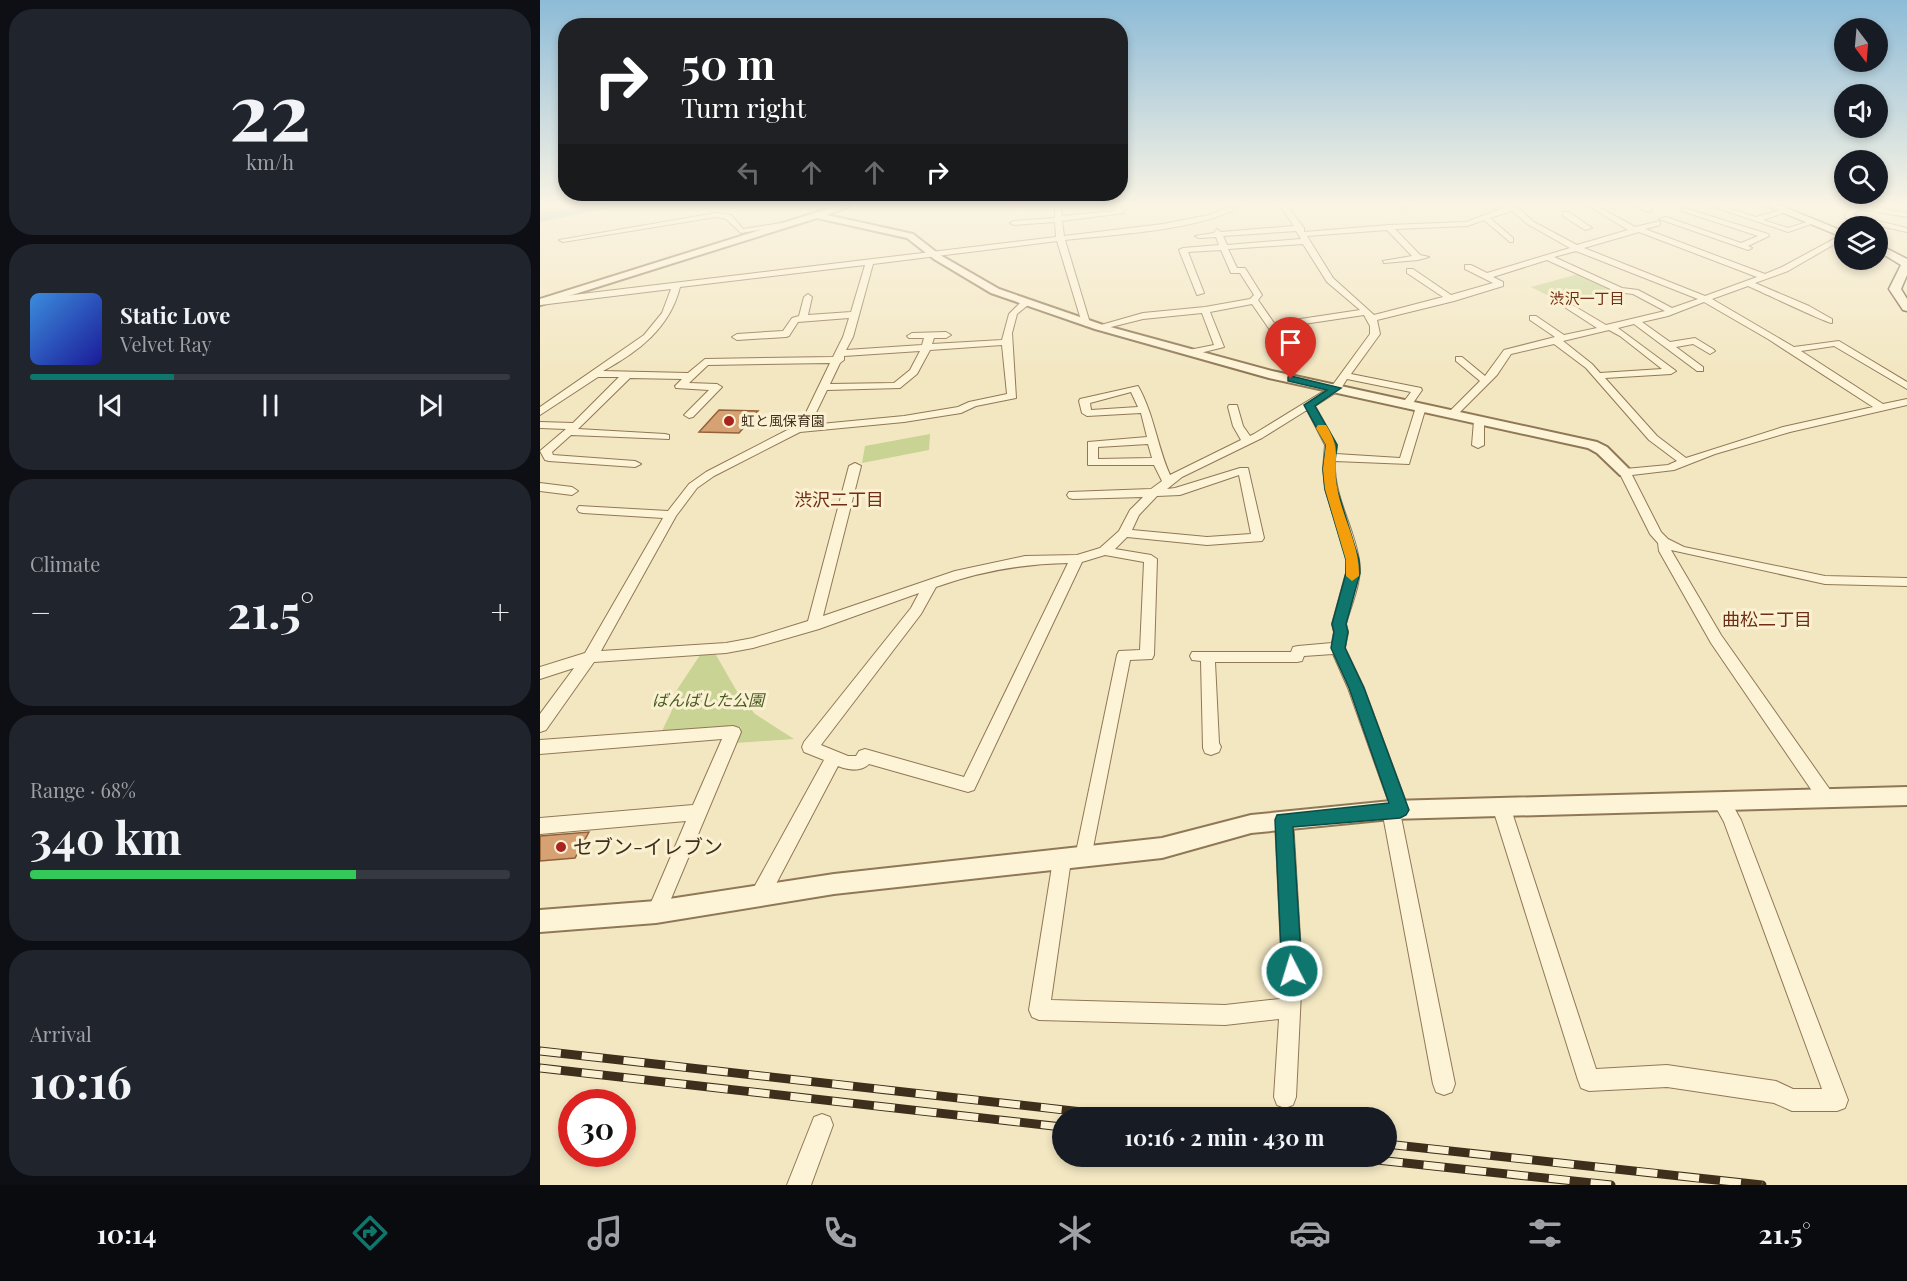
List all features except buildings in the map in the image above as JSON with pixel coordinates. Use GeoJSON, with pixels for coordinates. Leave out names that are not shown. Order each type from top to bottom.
{"type":"FeatureCollection","features":[{"type":"Feature","properties":{"kind":"main road"},"geometry":{"type":"LineString","coordinates":[[1905,261],[1906,269],[1895,284],[1895,289],[1907,308]]}},
{"type":"Feature","properties":{"kind":"street"},"geometry":{"type":"LineString","coordinates":[[540,302],[664,261]]}},
{"type":"Feature","properties":{"kind":"street"},"geometry":{"type":"LineString","coordinates":[[540,302],[876,261]]}},
{"type":"Feature","properties":{"kind":"street"},"geometry":{"type":"LineString","coordinates":[[945,261],[995,291],[1099,327],[1269,374],[1592,445],[1602,450],[1625,472],[1656,534],[1664,542],[1681,550],[1825,580],[1907,582]]}},
{"type":"Feature","properties":{"kind":"street"},"geometry":{"type":"LineString","coordinates":[[1066,261],[1086,323]]}},
{"type":"Feature","properties":{"kind":"street"},"geometry":{"type":"LineString","coordinates":[[1184,261],[1200,293]]}},
{"type":"Feature","properties":{"kind":"street"},"geometry":{"type":"LineString","coordinates":[[1099,327],[1143,316],[1205,310],[1254,301],[1258,295],[1242,270],[1234,271],[1231,261]]}},
{"type":"Feature","properties":{"kind":"street"},"geometry":{"type":"LineString","coordinates":[[1105,551],[1124,532],[1134,513],[1153,493],[1168,482],[1309,405],[1336,388],[1345,376],[1375,334],[1376,327],[1369,315],[1330,280],[1319,261]]}},
{"type":"Feature","properties":{"kind":"street"},"geometry":{"type":"LineString","coordinates":[[1486,276],[1533,261]]}},
{"type":"Feature","properties":{"kind":"street"},"geometry":{"type":"LineString","coordinates":[[1557,261],[1620,290],[1635,292],[1671,311]]}},
{"type":"Feature","properties":{"kind":"street"},"geometry":{"type":"LineString","coordinates":[[1610,261],[1703,297],[1882,408]]}},
{"type":"Feature","properties":{"kind":"street"},"geometry":{"type":"LineString","coordinates":[[1723,261],[1763,276]]}},
{"type":"Feature","properties":{"kind":"street"},"geometry":{"type":"LineString","coordinates":[[1452,414],[1485,381],[1507,352],[1671,311],[1800,261]]}},
{"type":"Feature","properties":{"kind":"street"},"geometry":{"type":"LineString","coordinates":[[801,429],[840,356],[870,262]]}},
{"type":"Feature","properties":{"kind":"street"},"geometry":{"type":"LineString","coordinates":[[1254,301],[1273,328],[1369,315],[1451,298],[1500,284],[1468,267]]}},
{"type":"Feature","properties":{"kind":"street"},"geometry":{"type":"LineString","coordinates":[[1410,271],[1451,298]]}},
{"type":"Feature","properties":{"kind":"street"},"geometry":{"type":"LineString","coordinates":[[1746,282],[1806,308],[1828,321]]}},
{"type":"Feature","properties":{"kind":"street"},"geometry":{"type":"LineString","coordinates":[[540,412],[596,374],[596,371],[635,348],[666,315],[673,302],[676,285]]}},
{"type":"Feature","properties":{"kind":"street"},"geometry":{"type":"LineString","coordinates":[[803,318],[808,297]]}},
{"type":"Feature","properties":{"kind":"street"},"geometry":{"type":"LineString","coordinates":[[540,726],[590,657],[671,515],[693,486],[704,478],[801,429],[904,419],[961,410],[973,404],[1012,396],[1007,366],[1013,313],[1025,303]]}},
{"type":"Feature","properties":{"kind":"street"},"geometry":{"type":"LineString","coordinates":[[1569,306],[1643,349],[1671,371]]}},
{"type":"Feature","properties":{"kind":"street"},"geometry":{"type":"LineString","coordinates":[[1192,352],[1219,347],[1205,310]]}},
{"type":"Feature","properties":{"kind":"street"},"geometry":{"type":"LineString","coordinates":[[737,337],[786,334],[795,320],[803,318],[853,315]]}},
{"type":"Feature","properties":{"kind":"street"},"geometry":{"type":"LineString","coordinates":[[1533,318],[1598,376],[1653,438],[1686,463]]}},
{"type":"Feature","properties":{"kind":"street"},"geometry":{"type":"LineString","coordinates":[[1598,376],[1700,369],[1635,321]]}},
{"type":"Feature","properties":{"kind":"street"},"geometry":{"type":"LineString","coordinates":[[689,415],[717,387],[680,386],[705,362],[840,356],[892,351],[946,335]]}},
{"type":"Feature","properties":{"kind":"street"},"geometry":{"type":"LineString","coordinates":[[912,336],[929,340],[1009,342]]}},
{"type":"Feature","properties":{"kind":"street"},"geometry":{"type":"LineString","coordinates":[[825,387],[896,387],[905,383],[929,340]]}},
{"type":"Feature","properties":{"kind":"street"},"geometry":{"type":"LineString","coordinates":[[1670,345],[1695,341],[1710,351]]}},
{"type":"Feature","properties":{"kind":"street"},"geometry":{"type":"LineString","coordinates":[[1790,350],[1836,343],[1907,386]]}},
{"type":"Feature","properties":{"kind":"street"},"geometry":{"type":"LineString","coordinates":[[1629,351],[1643,349]]}},
{"type":"Feature","properties":{"kind":"street"},"geometry":{"type":"LineString","coordinates":[[1855,355],[1874,352]]}},
{"type":"Feature","properties":{"kind":"street"},"geometry":{"type":"LineString","coordinates":[[1459,359],[1485,381]]}},
{"type":"Feature","properties":{"kind":"street"},"geometry":{"type":"LineString","coordinates":[[596,374],[690,376]]}},
{"type":"Feature","properties":{"kind":"street"},"geometry":{"type":"LineString","coordinates":[[627,375],[546,451],[549,458],[635,464]]}},
{"type":"Feature","properties":{"kind":"street"},"geometry":{"type":"LineString","coordinates":[[1329,457],[1405,462],[1417,390],[1345,376]]}},
{"type":"Feature","properties":{"kind":"street"},"geometry":{"type":"LineString","coordinates":[[1145,410],[1087,413],[1084,401],[1134,388],[1145,410],[1158,461],[1168,482]]}},
{"type":"Feature","properties":{"kind":"street"},"geometry":{"type":"LineString","coordinates":[[540,398],[560,399]]}},
{"type":"Feature","properties":{"kind":"street"},"geometry":{"type":"LineString","coordinates":[[1625,472],[1661,470],[1787,429],[1907,402]]}},
{"type":"Feature","properties":{"kind":"street"},"geometry":{"type":"LineString","coordinates":[[1309,405],[1331,445],[1329,457],[1331,489],[1353,560],[1353,573],[1339,624],[1341,632],[1338,648],[1356,688],[1395,810],[1444,1084]]}},
{"type":"Feature","properties":{"kind":"street"},"geometry":{"type":"LineString","coordinates":[[1233,407],[1238,426],[1247,440]]}},
{"type":"Feature","properties":{"kind":"street"},"geometry":{"type":"LineString","coordinates":[[1478,445],[1479,421]]}},
{"type":"Feature","properties":{"kind":"street"},"geometry":{"type":"LineString","coordinates":[[540,425],[665,437]]}},
{"type":"Feature","properties":{"kind":"street"},"geometry":{"type":"LineString","coordinates":[[1152,440],[1092,444],[1092,463],[1158,461]]}},
{"type":"Feature","properties":{"kind":"street"},"geometry":{"type":"LineString","coordinates":[[814,625],[855,466]]}},
{"type":"Feature","properties":{"kind":"street"},"geometry":{"type":"LineString","coordinates":[[1073,495],[1176,492],[1244,470],[1258,538],[1203,541],[1124,532]]}},
{"type":"Feature","properties":{"kind":"street"},"geometry":{"type":"LineString","coordinates":[[540,487],[572,491]]}},
{"type":"Feature","properties":{"kind":"street"},"geometry":{"type":"LineString","coordinates":[[583,509],[671,515]]}},
{"type":"Feature","properties":{"kind":"street"},"geometry":{"type":"LineString","coordinates":[[1664,542],[1665,550],[1716,639],[1827,799]]}},
{"type":"Feature","properties":{"kind":"street"},"geometry":{"type":"LineString","coordinates":[[540,673],[590,657],[726,648],[814,625],[931,583],[1025,560],[1077,559],[1105,551],[1151,559],[1147,655],[1124,655],[1084,857]]}},
{"type":"Feature","properties":{"kind":"street"},"geometry":{"type":"LineString","coordinates":[[931,583],[916,611],[810,747],[855,765],[865,756],[968,785],[1077,559]]}},
{"type":"Feature","properties":{"kind":"street"},"geometry":{"type":"LineString","coordinates":[[1213,747],[1210,748],[1203,657],[1297,657],[1298,651],[1338,648]]}},
{"type":"Feature","properties":{"kind":"street"},"geometry":{"type":"LineString","coordinates":[[540,747],[733,732],[656,912]]}},
{"type":"Feature","properties":{"kind":"street"},"geometry":{"type":"LineString","coordinates":[[759,897],[834,758]]}},
{"type":"Feature","properties":{"kind":"street"},"geometry":{"type":"LineString","coordinates":[[540,921],[656,912],[834,884],[1162,848],[1221,831],[1284,820],[1395,810],[1907,796]]}},
{"type":"Feature","properties":{"kind":"street"},"geometry":{"type":"LineString","coordinates":[[1501,806],[1589,1080],[1667,1076],[1776,1092],[1792,1100],[1837,1100],[1732,820],[1722,802]]}},
{"type":"Feature","properties":{"kind":"street"},"geometry":{"type":"LineString","coordinates":[[540,826],[699,812]]}},
{"type":"Feature","properties":{"kind":"street"},"geometry":{"type":"LineString","coordinates":[[1284,820],[1292,971],[1285,1097]]}},
{"type":"Feature","properties":{"kind":"street"},"geometry":{"type":"LineString","coordinates":[[1062,860],[1039,1010],[1226,1015],[1290,1008]]}},
{"type":"Feature","properties":{"kind":"street"},"geometry":{"type":"LineString","coordinates":[[799,1185],[822,1125]]}},
{"type":"Feature","properties":{"kind":"green space"},"geometry":{"type":"Polygon","coordinates":[[[1578,274],[1619,292],[1567,305],[1531,287],[1578,274]]]}},
{"type":"Feature","properties":{"kind":"green space"},"geometry":{"type":"Polygon","coordinates":[[[930,434],[929,450],[862,463],[865,446],[930,434]]]}},
{"type":"Feature","properties":{"kind":"green space","name":"ばんばした公園"},"geometry":{"type":"Polygon","coordinates":[[[700,655],[716,655],[739,695],[755,714],[794,739],[736,743],[741,727],[661,733],[673,708],[665,708],[700,655]]]}},
{"type":"Feature","properties":{"kind":"railway"},"geometry":{"type":"LineString","coordinates":[[540,1051],[1052,1109]]}},
{"type":"Feature","properties":{"kind":"railway"},"geometry":{"type":"LineString","coordinates":[[540,1068],[1052,1126]]}},
{"type":"Feature","properties":{"kind":"railway"},"geometry":{"type":"LineString","coordinates":[[1397,1145],[1762,1185]]}},
{"type":"Feature","properties":{"kind":"railway"},"geometry":{"type":"LineString","coordinates":[[1397,1162],[1611,1185]]}},
{"type":"Feature","properties":{"kind":"slow traffic"},"geometry":{"type":"LineString","coordinates":[[1322,428],[1331,445],[1329,469],[1331,489],[1353,560],[1352,576]]}},
{"type":"Feature","properties":{"kind":"place","name":"虹と風保育園"},"geometry":{"type":"Point","coordinates":[729,421]}},
{"type":"Feature","properties":{"kind":"place","name":"セブン-イレブン"},"geometry":{"type":"Point","coordinates":[561,847]}},
{"type":"Feature","properties":{"kind":"district","name":"渋沢一丁目"},"geometry":{"type":"Point","coordinates":[1587,299]}},
{"type":"Feature","properties":{"kind":"district","name":"渋沢二丁目"},"geometry":{"type":"Point","coordinates":[839,500]}},
{"type":"Feature","properties":{"kind":"district","name":"曲松二丁目"},"geometry":{"type":"Point","coordinates":[1767,620]}},
{"type":"Feature","properties":{"kind":"route"},"geometry":{"type":"LineString","coordinates":[[1291,379],[1336,388],[1309,405],[1331,445],[1329,469],[1331,489],[1353,560],[1353,573],[1339,624],[1341,632],[1338,648],[1356,688],[1400,810],[1284,820],[1292,971]]}}]}
